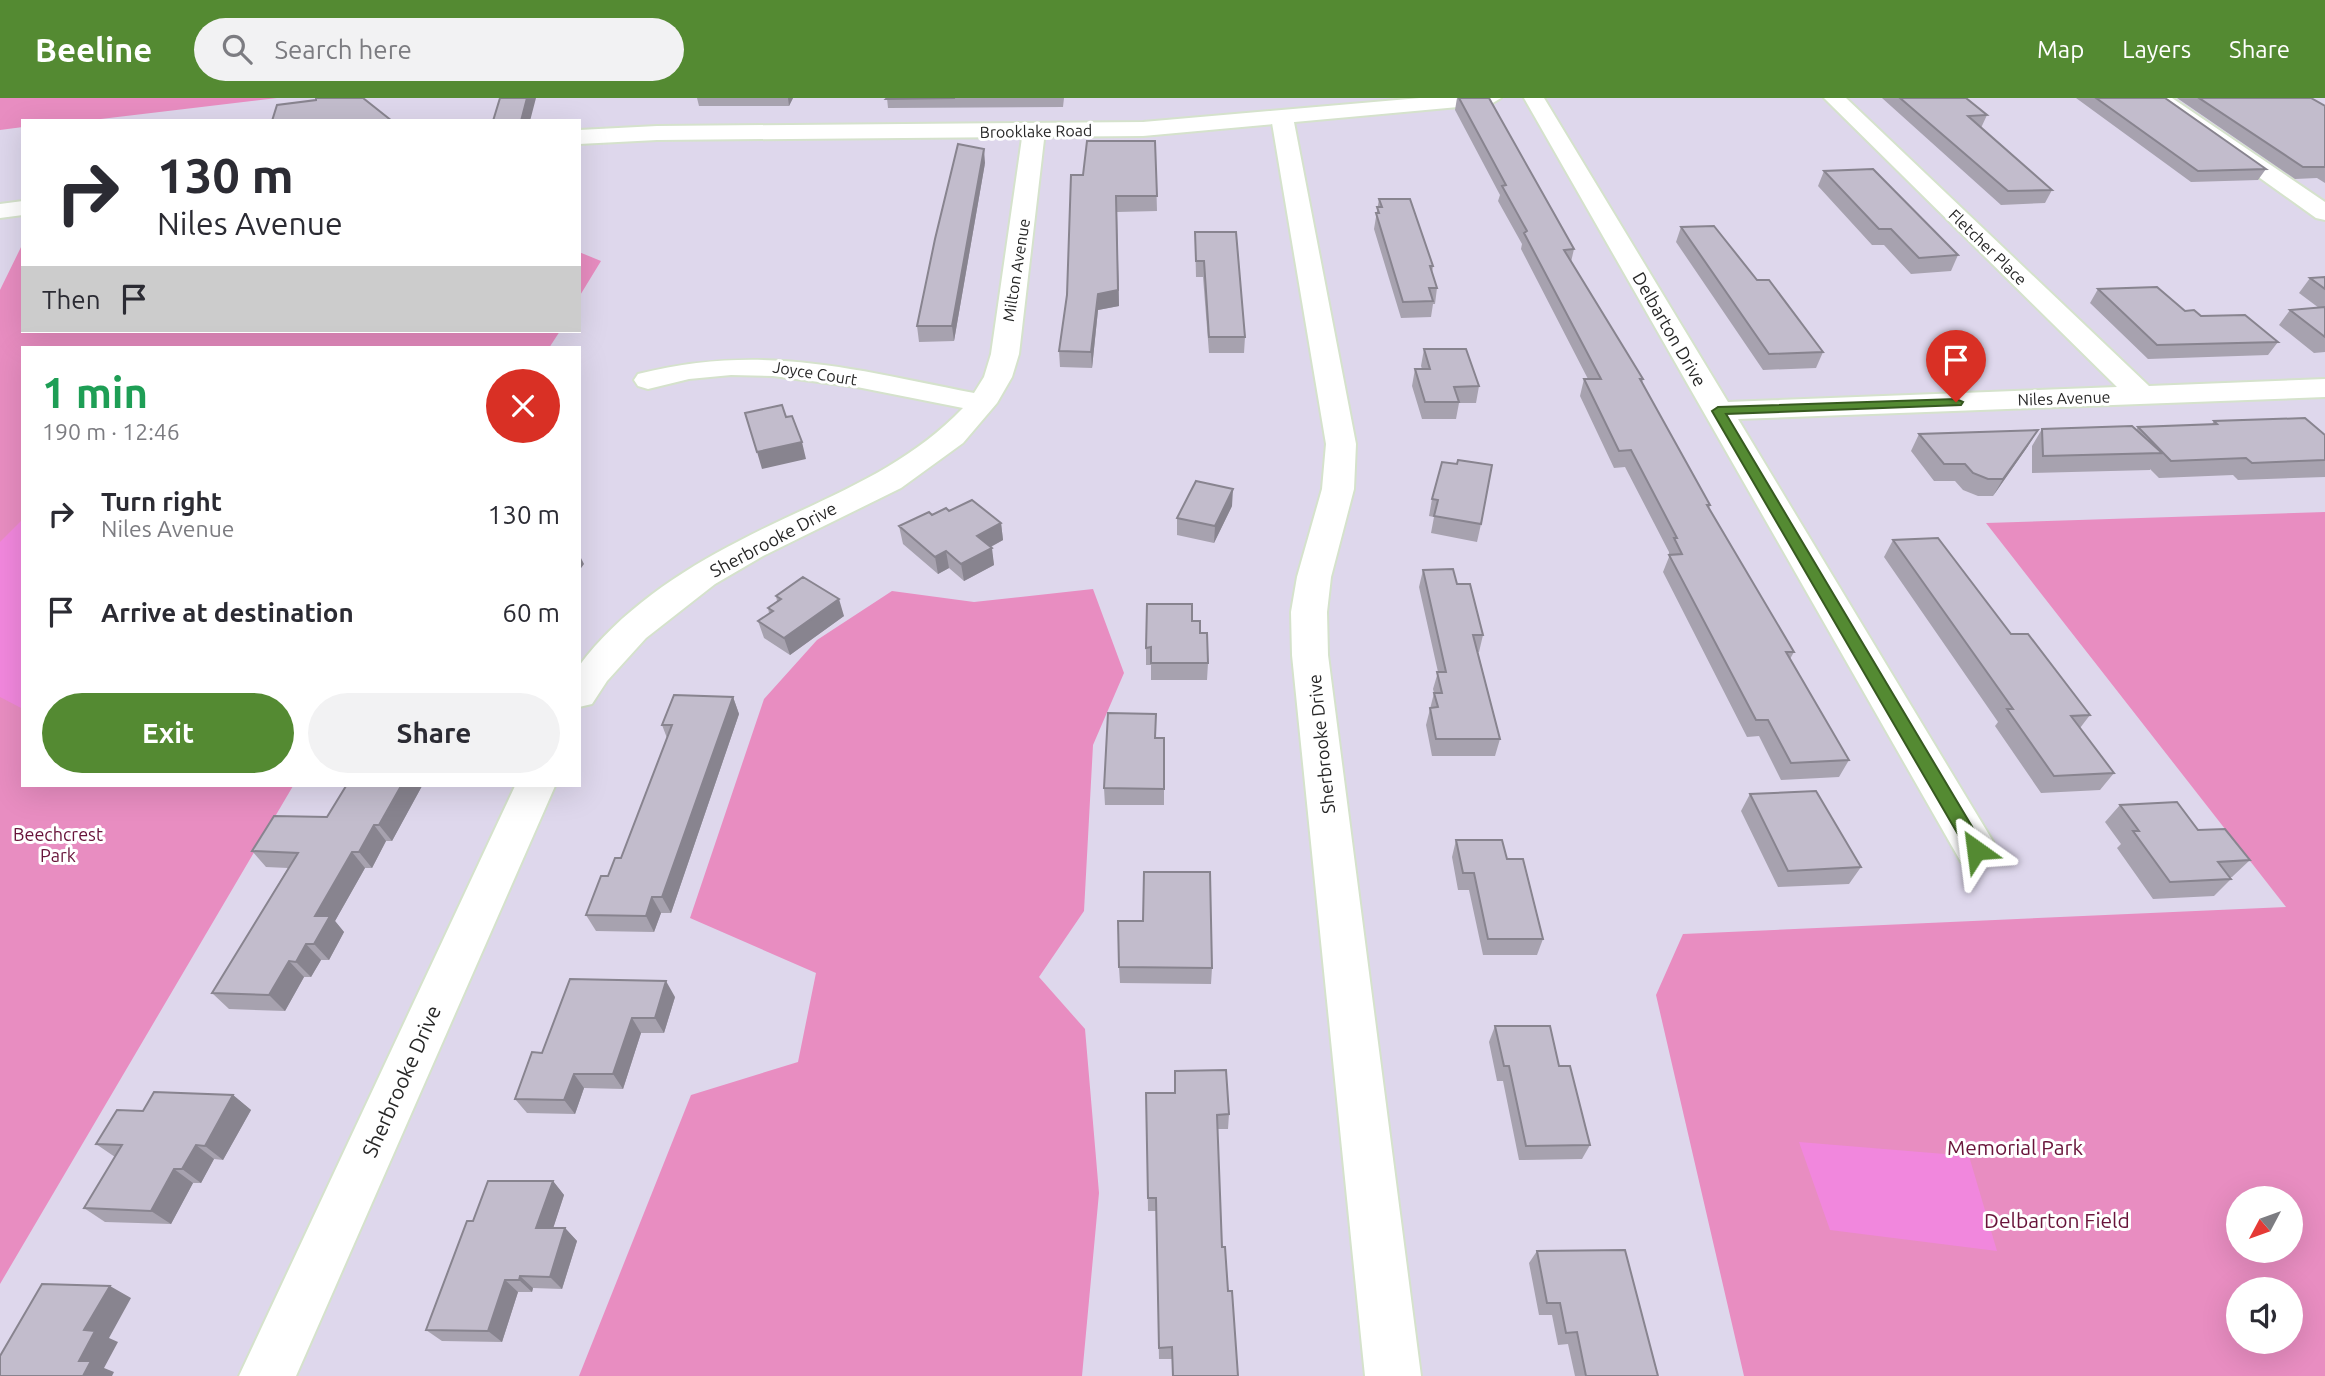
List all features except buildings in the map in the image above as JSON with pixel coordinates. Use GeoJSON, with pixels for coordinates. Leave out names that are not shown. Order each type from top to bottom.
{"type":"FeatureCollection","features":[{"type":"Feature","properties":{"kind":"street","name":"Brooklake Road"},"geometry":{"type":"LineString","coordinates":[[581,137],[657,133],[1143,129],[1491,98]]}},
{"type":"Feature","properties":{"kind":"street","name":"Delbarton Drive"},"geometry":{"type":"LineString","coordinates":[[1534,98],[1976,850]]}},
{"type":"Feature","properties":{"kind":"street","name":"Fletcher Place"},"geometry":{"type":"LineString","coordinates":[[1834,98],[2142,395]]}},
{"type":"Feature","properties":{"kind":"street"},"geometry":{"type":"LineString","coordinates":[[2158,98],[2325,213]]}},
{"type":"Feature","properties":{"kind":"street","name":"Sherbrooke Drive"},"geometry":{"type":"LineString","coordinates":[[1282,117],[1341,444],[1338,489],[1314,577],[1309,612],[1310,655],[1393,1376]]}},
{"type":"Feature","properties":{"kind":"street","name":"Milton Avenue"},"geometry":{"type":"LineString","coordinates":[[982,403],[1001,369],[1022,239],[1034,131]]}},
{"type":"Feature","properties":{"kind":"street"},"geometry":{"type":"LineString","coordinates":[[0,211],[21,208]]}},
{"type":"Feature","properties":{"kind":"street","name":"Joyce Court"},"geometry":{"type":"LineString","coordinates":[[648,380],[707,366],[781,366],[982,403]]}},
{"type":"Feature","properties":{"kind":"street","name":"Niles Avenue"},"geometry":{"type":"LineString","coordinates":[[1718,411],[2325,388]]}},
{"type":"Feature","properties":{"kind":"street","name":"Sherbrooke Drive"},"geometry":{"type":"LineString","coordinates":[[581,692],[631,633],[674,596],[751,549],[919,463],[946,444],[982,403]]}},
{"type":"Feature","properties":{"kind":"street","name":"Sherbrooke Drive"},"geometry":{"type":"LineString","coordinates":[[267,1376],[535,787]]}},
{"type":"Feature","properties":{"kind":"green space"},"geometry":{"type":"Polygon","coordinates":[[[0,98],[277,98],[101,119],[21,119],[21,127],[0,130],[0,98]]]}},
{"type":"Feature","properties":{"kind":"green space","name":"Beechcrest Park"},"geometry":{"type":"Polygon","coordinates":[[[21,247],[21,333],[559,333],[550,346],[21,346],[21,787],[292,787],[0,1284],[0,290],[21,247]]]}},
{"type":"Feature","properties":{"kind":"green space"},"geometry":{"type":"Polygon","coordinates":[[[581,253],[601,261],[581,294],[581,253]]]}},
{"type":"Feature","properties":{"kind":"green space","name":"Memorial Park"},"geometry":{"type":"Polygon","coordinates":[[[2325,512],[2325,1376],[1744,1376],[1656,995],[1683,934],[2286,907],[1986,523],[2325,512]]]}},
{"type":"Feature","properties":{"kind":"green space"},"geometry":{"type":"Polygon","coordinates":[[[1093,589],[1124,673],[1093,745],[1084,911],[1039,977],[1085,1029],[1099,1193],[1082,1376],[579,1376],[691,1095],[798,1062],[816,973],[690,918],[764,699],[817,640],[892,591],[974,602],[1093,589]]]}},
{"type":"Feature","properties":{"kind":"shaded area"},"geometry":{"type":"Polygon","coordinates":[[[21,521],[21,708],[0,697],[0,542],[21,521]]]}},
{"type":"Feature","properties":{"kind":"shaded area"},"geometry":{"type":"Polygon","coordinates":[[[1799,1142],[1969,1156],[1997,1251],[1830,1230],[1799,1142]]]}},
{"type":"Feature","properties":{"kind":"route"},"geometry":{"type":"LineString","coordinates":[[1956,402],[1718,411],[1976,850]]}},
{"type":"Feature","properties":{"kind":"park label","name":"Delbarton Field"},"geometry":{"type":"Point","coordinates":[2057,1220]}}]}
